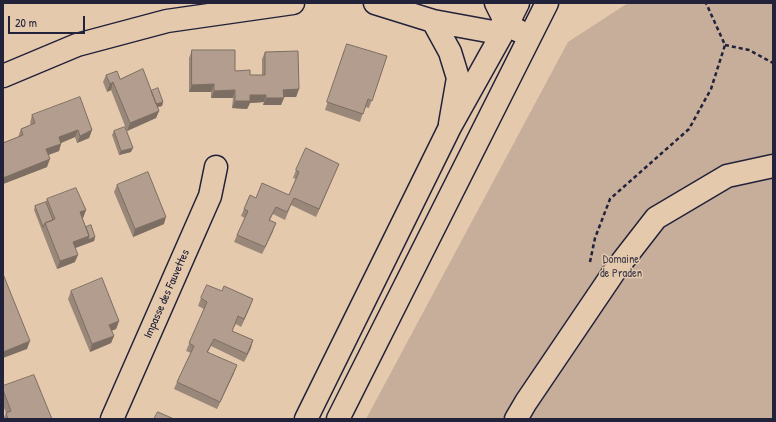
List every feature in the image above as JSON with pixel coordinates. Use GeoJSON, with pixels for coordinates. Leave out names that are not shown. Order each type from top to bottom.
{"type":"FeatureCollection","features":[{"type":"Feature","properties":{"kind":"main road"},"geometry":{"type":"LineString","coordinates":[[3,76],[77,45],[167,21],[293,3]]}},
{"type":"Feature","properties":{"kind":"main road"},"geometry":{"type":"LineString","coordinates":[[374,3],[433,21],[493,32],[507,25]]}},
{"type":"Feature","properties":{"kind":"main road"},"geometry":{"type":"LineString","coordinates":[[496,3],[507,25],[530,37]]}},
{"type":"Feature","properties":{"kind":"main road"},"geometry":{"type":"LineString","coordinates":[[306,419],[450,127],[518,3]]}},
{"type":"Feature","properties":{"kind":"main road"},"geometry":{"type":"LineString","coordinates":[[338,419],[547,3]]}},
{"type":"Feature","properties":{"kind":"main road"},"geometry":{"type":"LineString","coordinates":[[433,21],[450,52],[458,78],[450,127]]}},
{"type":"Feature","properties":{"kind":"main road"},"geometry":{"type":"LineString","coordinates":[[516,419],[614,272],[656,218],[727,176],[773,166]]}},
{"type":"Feature","properties":{"kind":"main road","name":"Impasse des Fauvettes"},"geometry":{"type":"LineString","coordinates":[[112,419],[210,196],[216,167]]}},
{"type":"Feature","properties":{"kind":"path"},"geometry":{"type":"LineString","coordinates":[[589,266],[595,238],[610,199],[689,129],[711,89],[725,45],[706,3]]}},
{"type":"Feature","properties":{"kind":"path"},"geometry":{"type":"LineString","coordinates":[[725,45],[750,50],[773,63]]}},
{"type":"Feature","properties":{"kind":"green space","name":"Domaine de Praden"},"geometry":{"type":"Polygon","coordinates":[[[628,3],[773,3],[773,419],[366,419],[568,42],[628,3]]]}},
{"type":"Feature","properties":{"kind":"building"},"geometry":{"type":"Polygon","coordinates":[[[347,44],[387,56],[372,101],[368,99],[363,114],[327,102],[347,44]]]}},
{"type":"Feature","properties":{"kind":"building"},"geometry":{"type":"Polygon","coordinates":[[[192,50],[235,50],[235,71],[250,70],[250,75],[265,75],[265,52],[298,51],[299,89],[283,90],[284,98],[266,98],[266,95],[250,95],[250,101],[235,101],[235,90],[214,91],[214,84],[192,85],[192,50]]]}},
{"type":"Feature","properties":{"kind":"building"},"geometry":{"type":"Polygon","coordinates":[[[143,69],[159,111],[130,123],[113,82],[110,84],[106,75],[117,71],[120,79],[143,69]]]}},
{"type":"Feature","properties":{"kind":"building"},"geometry":{"type":"Polygon","coordinates":[[[158,88],[163,102],[156,104],[151,91],[158,88]]]}},
{"type":"Feature","properties":{"kind":"building"},"geometry":{"type":"Polygon","coordinates":[[[80,97],[92,130],[80,136],[78,130],[59,137],[61,144],[46,149],[50,159],[3,178],[3,143],[23,135],[21,129],[35,123],[32,115],[80,97]]]}},
{"type":"Feature","properties":{"kind":"building"},"geometry":{"type":"Polygon","coordinates":[[[125,127],[133,148],[121,151],[114,131],[125,127]]]}},
{"type":"Feature","properties":{"kind":"building"},"geometry":{"type":"Polygon","coordinates":[[[306,148],[339,164],[319,209],[294,198],[287,212],[276,207],[269,220],[276,223],[265,247],[237,235],[248,211],[244,209],[250,195],[256,198],[262,183],[289,195],[299,172],[296,170],[306,148]]]}},
{"type":"Feature","properties":{"kind":"building"},"geometry":{"type":"Polygon","coordinates":[[[148,172],[166,217],[135,229],[117,185],[148,172]]]}},
{"type":"Feature","properties":{"kind":"building"},"geometry":{"type":"Polygon","coordinates":[[[76,188],[86,210],[80,212],[89,236],[73,242],[78,255],[60,261],[45,223],[55,219],[47,199],[76,188]]]}},
{"type":"Feature","properties":{"kind":"building"},"geometry":{"type":"Polygon","coordinates":[[[46,202],[53,220],[45,223],[43,227],[35,206],[46,202]]]}},
{"type":"Feature","properties":{"kind":"building"},"geometry":{"type":"Polygon","coordinates":[[[91,225],[95,237],[88,240],[89,236],[86,227],[91,225]]]}},
{"type":"Feature","properties":{"kind":"building"},"geometry":{"type":"Polygon","coordinates":[[[3,274],[30,341],[3,352],[3,274]]]}},
{"type":"Feature","properties":{"kind":"building"},"geometry":{"type":"Polygon","coordinates":[[[102,278],[119,321],[109,325],[114,336],[92,344],[71,291],[102,278]]]}},
{"type":"Feature","properties":{"kind":"building"},"geometry":{"type":"Polygon","coordinates":[[[207,285],[222,291],[224,286],[253,299],[244,319],[238,316],[232,331],[253,340],[247,354],[214,339],[207,352],[237,365],[220,402],[177,382],[194,346],[189,343],[207,302],[201,298],[207,285]]]}},
{"type":"Feature","properties":{"kind":"building"},"geometry":{"type":"Polygon","coordinates":[[[34,375],[52,419],[8,419],[6,413],[11,411],[3,390],[3,386],[34,375]]]}},
{"type":"Feature","properties":{"kind":"building"},"geometry":{"type":"Polygon","coordinates":[[[158,412],[174,419],[154,419],[158,412]]]}}]}
